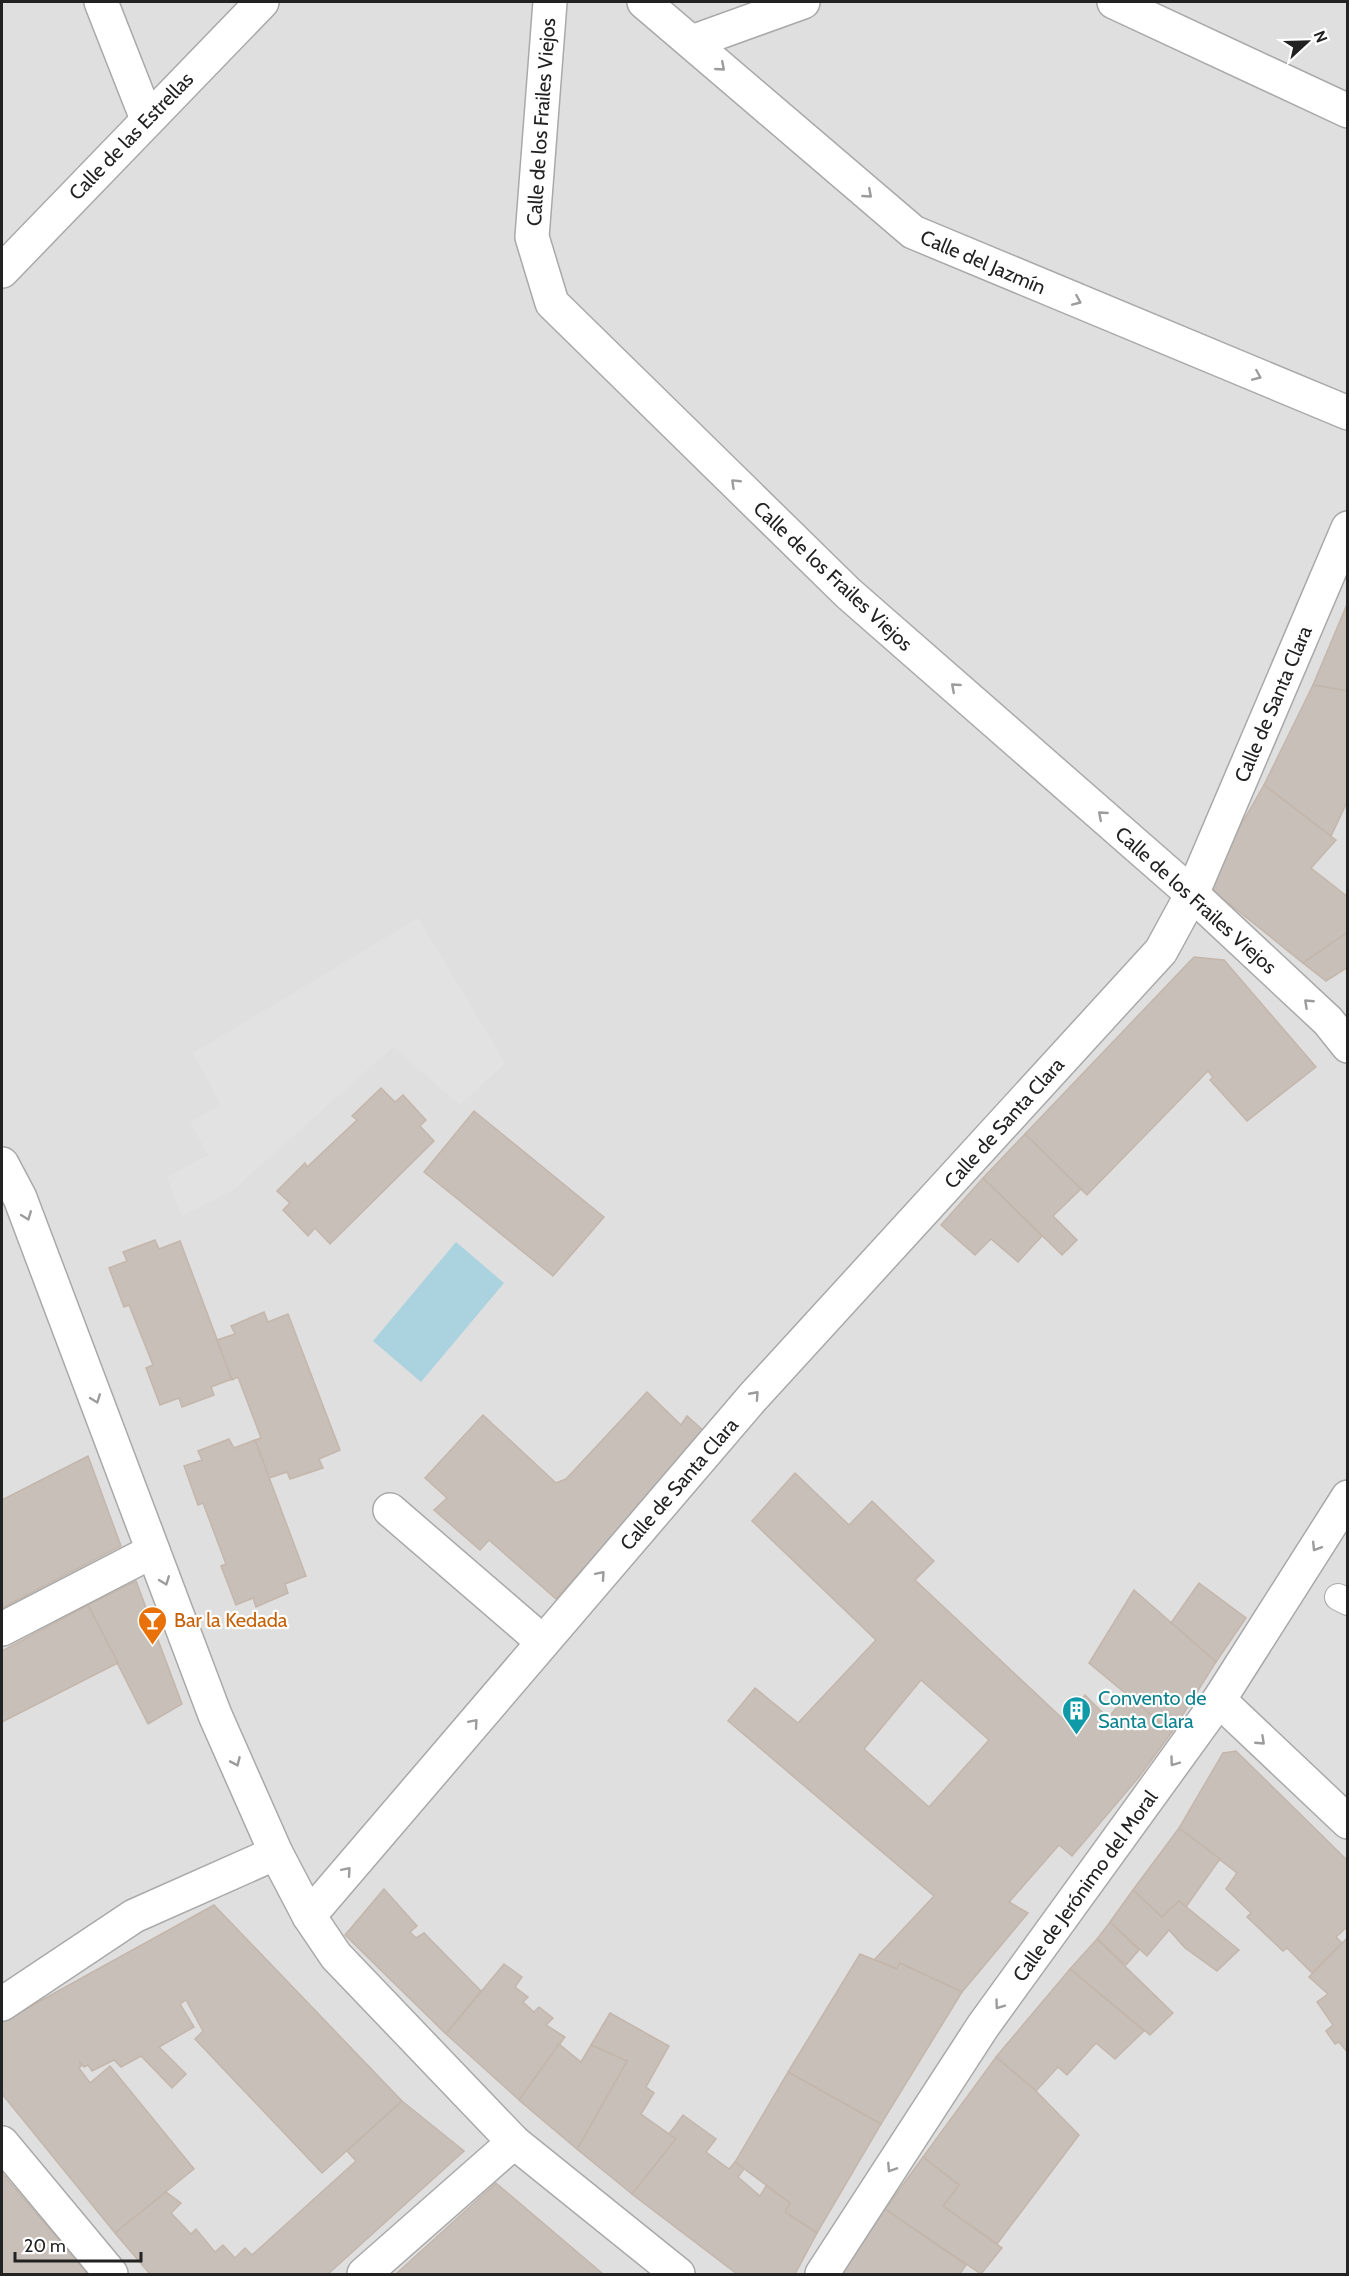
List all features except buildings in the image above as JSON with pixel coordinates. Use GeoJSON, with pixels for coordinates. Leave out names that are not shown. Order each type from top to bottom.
{"type":"FeatureCollection","features":[{"type":"Feature","properties":{"kind":"street"},"geometry":{"type":"LineString","coordinates":[[101,2],[147,119]]}},
{"type":"Feature","properties":{"kind":"street","name":"Calle de las Estrellas"},"geometry":{"type":"LineString","coordinates":[[2,271],[262,2]]}},
{"type":"Feature","properties":{"kind":"street","name":"Calle de los Frailes Viejos"},"geometry":{"type":"LineString","coordinates":[[550,2],[532,237],[552,303],[848,594],[1192,894],[1328,1021],[1347,1046]]}},
{"type":"Feature","properties":{"kind":"street","name":"Calle del Jazmín"},"geometry":{"type":"LineString","coordinates":[[644,2],[913,232],[1347,413]]}},
{"type":"Feature","properties":{"kind":"street"},"geometry":{"type":"LineString","coordinates":[[692,42],[803,2]]}},
{"type":"Feature","properties":{"kind":"street"},"geometry":{"type":"LineString","coordinates":[[1114,2],[1347,111]]}},
{"type":"Feature","properties":{"kind":"street","name":"Calle de Santa Clara"},"geometry":{"type":"LineString","coordinates":[[309,1916],[753,1397],[1161,951],[1192,894],[1347,528]]}},
{"type":"Feature","properties":{"kind":"street"},"geometry":{"type":"LineString","coordinates":[[2,1164],[20,1198],[215,1714],[276,1854],[309,1916],[336,1956],[514,2142],[678,2274]]}},
{"type":"Feature","properties":{"kind":"street","name":"Calle de Jerónimo del Moral"},"geometry":{"type":"LineString","coordinates":[[822,2274],[983,2026],[1219,1700],[1347,1497]]}},
{"type":"Feature","properties":{"kind":"street"},"geometry":{"type":"LineString","coordinates":[[390,1510],[543,1642]]}},
{"type":"Feature","properties":{"kind":"street"},"geometry":{"type":"LineString","coordinates":[[2,1629],[153,1551]]}},
{"type":"Feature","properties":{"kind":"street"},"geometry":{"type":"LineString","coordinates":[[1219,1700],[1347,1822]]}},
{"type":"Feature","properties":{"kind":"street"},"geometry":{"type":"LineString","coordinates":[[2,2004],[134,1916],[276,1854]]}},
{"type":"Feature","properties":{"kind":"street"},"geometry":{"type":"LineString","coordinates":[[364,2274],[514,2142]]}},
{"type":"Feature","properties":{"kind":"street"},"geometry":{"type":"LineString","coordinates":[[2,2143],[111,2274]]}},
{"type":"Feature","properties":{"kind":"shaded area"},"geometry":{"type":"Polygon","coordinates":[[[2,2],[1347,2],[1347,2274],[2,2274],[2,2]]]}},
{"type":"Feature","properties":{"kind":"shaded area"},"geometry":{"type":"Polygon","coordinates":[[[418,918],[505,1063],[460,1105],[393,1047],[233,1190],[182,1216],[167,1177],[208,1155],[190,1122],[221,1105],[193,1053],[418,918]]]}},
{"type":"Feature","properties":{"kind":"water"},"geometry":{"type":"Polygon","coordinates":[[[456,1242],[504,1283],[421,1382],[373,1341],[456,1242]]]}},
{"type":"Feature","properties":{"kind":"place","name":"Bar la Kedada"},"geometry":{"type":"Point","coordinates":[153,1646]}},
{"type":"Feature","properties":{"kind":"place","name":"Convento de Santa Clara"},"geometry":{"type":"Point","coordinates":[1077,1736]}}]}
